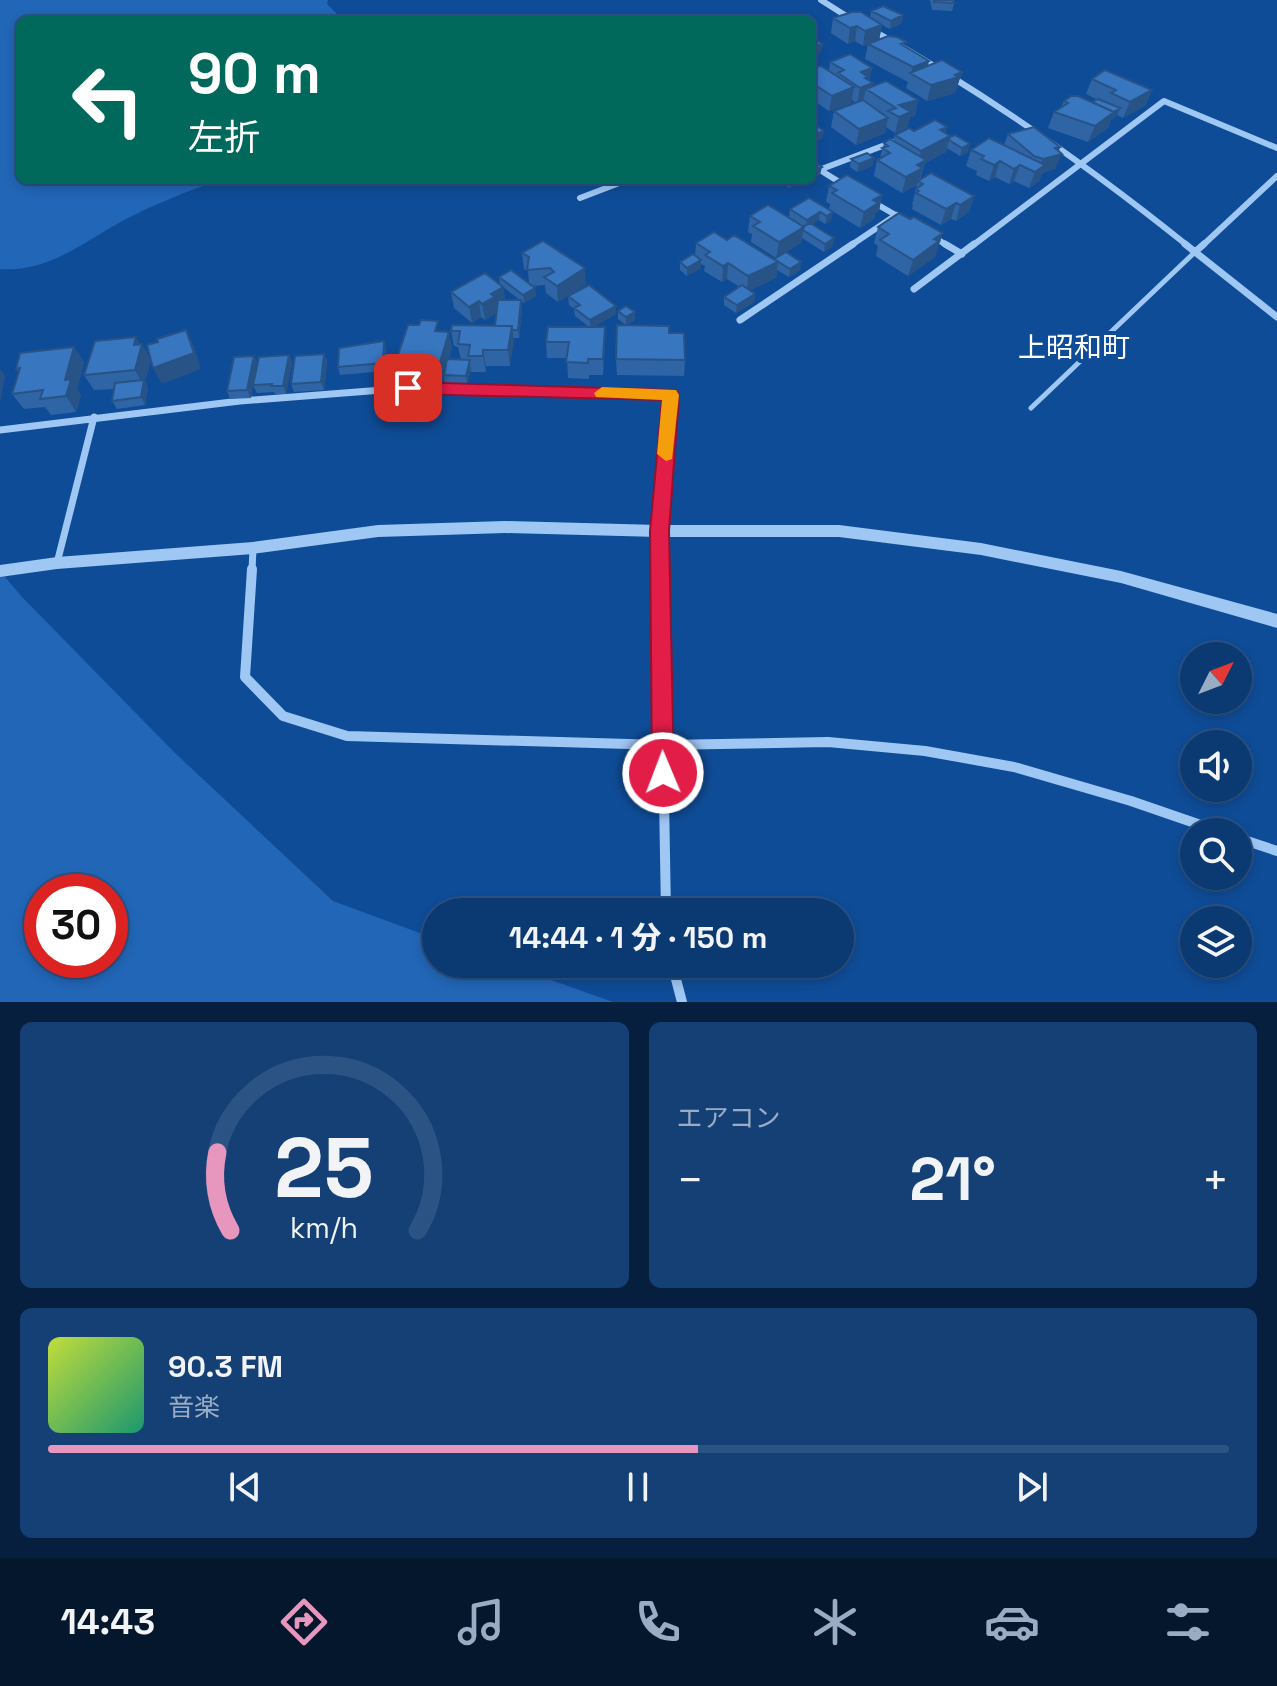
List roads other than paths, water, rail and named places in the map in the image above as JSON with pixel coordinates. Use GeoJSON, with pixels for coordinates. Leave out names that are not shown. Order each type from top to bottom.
{"type":"FeatureCollection","features":[{"type":"Feature","properties":{"kind":"street"},"geometry":{"type":"LineString","coordinates":[[821,0],[983,95],[1083,162],[1277,317]]}},
{"type":"Feature","properties":{"kind":"street"},"geometry":{"type":"LineString","coordinates":[[883,48],[898,43]]}},
{"type":"Feature","properties":{"kind":"street"},"geometry":{"type":"LineString","coordinates":[[914,289],[1164,101],[1277,148]]}},
{"type":"Feature","properties":{"kind":"street"},"geometry":{"type":"LineString","coordinates":[[819,170],[900,140]]}},
{"type":"Feature","properties":{"kind":"street"},"geometry":{"type":"LineString","coordinates":[[816,168],[857,193]]}},
{"type":"Feature","properties":{"kind":"street"},"geometry":{"type":"LineString","coordinates":[[1195,252],[1277,176]]}},
{"type":"Feature","properties":{"kind":"street"},"geometry":{"type":"LineString","coordinates":[[580,198],[617,184]]}},
{"type":"Feature","properties":{"kind":"street"},"geometry":{"type":"LineString","coordinates":[[870,200],[909,223]]}},
{"type":"Feature","properties":{"kind":"street"},"geometry":{"type":"LineString","coordinates":[[740,320],[896,215]]}},
{"type":"Feature","properties":{"kind":"street"},"geometry":{"type":"LineString","coordinates":[[922,230],[962,254]]}},
{"type":"Feature","properties":{"kind":"street"},"geometry":{"type":"LineString","coordinates":[[0,430],[240,401],[408,388],[670,395],[659,531],[666,898]]}},
{"type":"Feature","properties":{"kind":"street"},"geometry":{"type":"LineString","coordinates":[[57,563],[94,417]]}},
{"type":"Feature","properties":{"kind":"street"},"geometry":{"type":"LineString","coordinates":[[0,571],[57,563],[253,548],[378,531],[505,527],[839,531],[981,549],[1121,577],[1277,621]]}},
{"type":"Feature","properties":{"kind":"street"},"geometry":{"type":"LineString","coordinates":[[253,548],[245,677],[283,716],[347,736],[663,745],[828,742],[925,751],[1014,767],[1180,818]]}},
{"type":"Feature","properties":{"kind":"street"},"geometry":{"type":"LineString","coordinates":[[1252,843],[1277,851]]}},
{"type":"Feature","properties":{"kind":"street"},"geometry":{"type":"LineString","coordinates":[[676,978],[682,1002]]}},
{"type":"Feature","properties":{"kind":"lane"},"geometry":{"type":"LineString","coordinates":[[1031,408],[1195,252]]}},
{"type":"Feature","properties":{"kind":"district","name":"上昭和町"},"geometry":{"type":"Point","coordinates":[1074,347]}}]}
